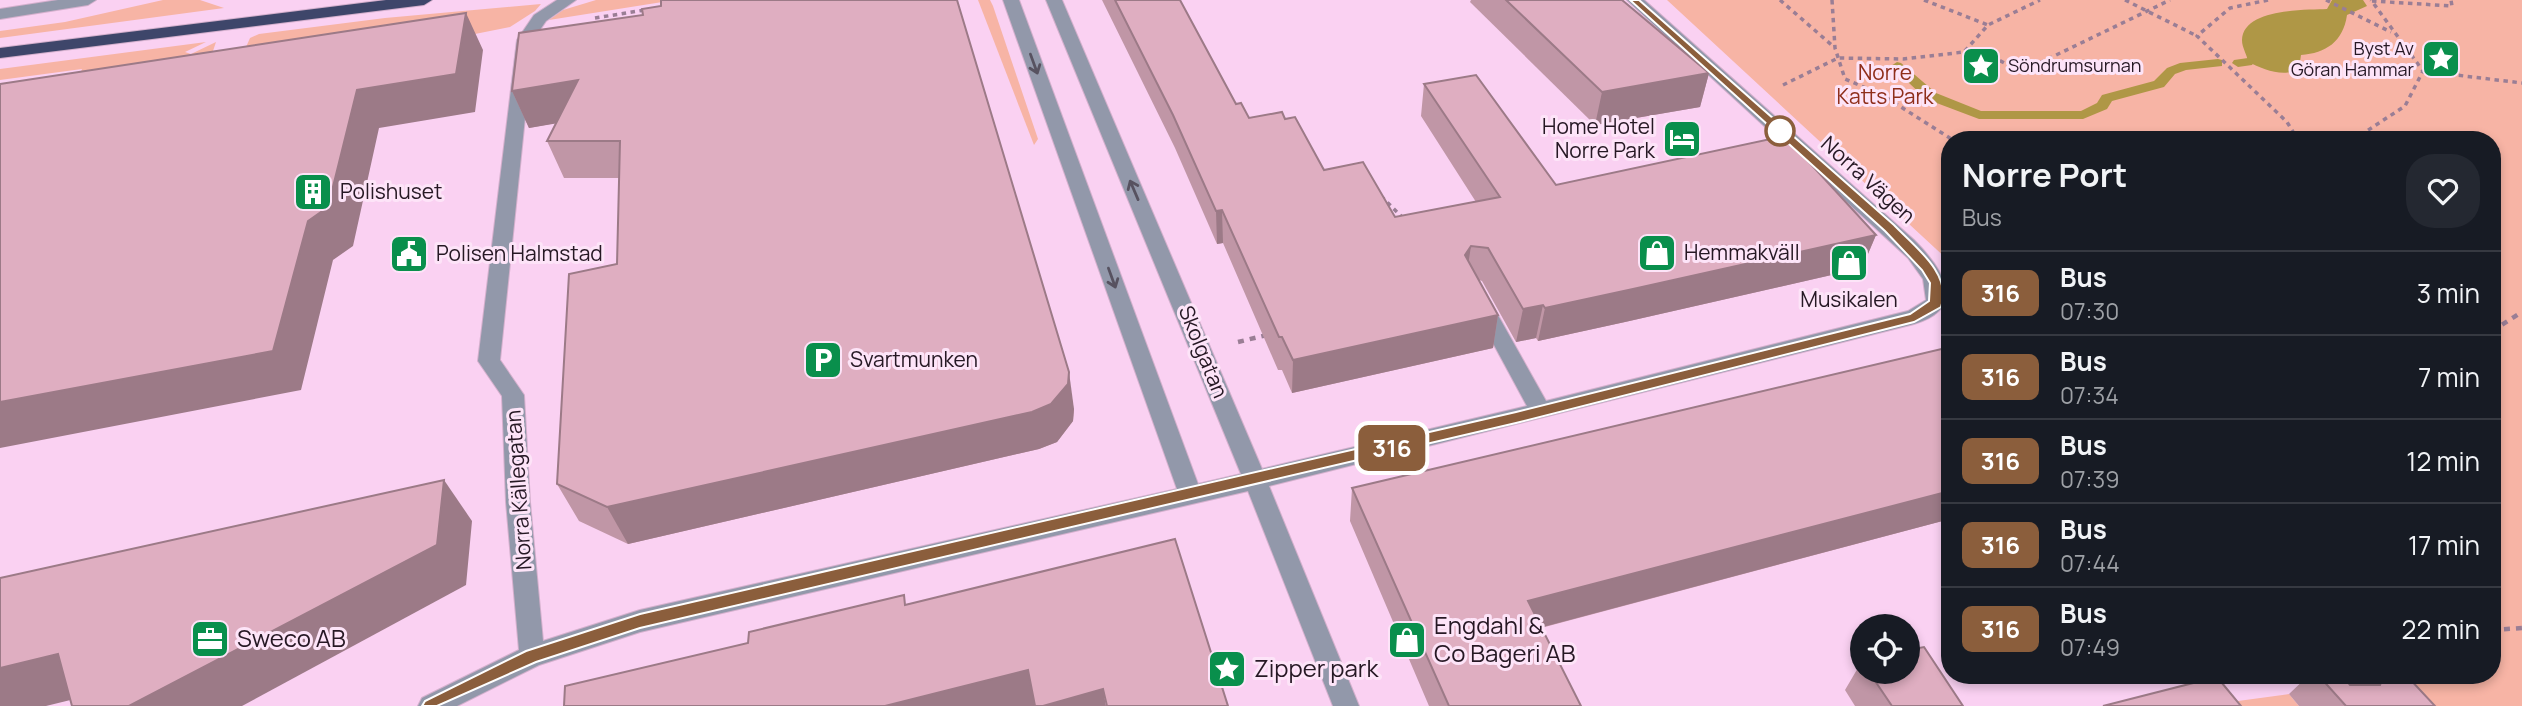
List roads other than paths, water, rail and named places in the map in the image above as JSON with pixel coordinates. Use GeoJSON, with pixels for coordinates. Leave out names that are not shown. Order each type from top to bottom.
{"type":"FeatureCollection","features":[{"type":"Feature","properties":{"kind":"highway"},"geometry":{"type":"LineString","coordinates":[[0,53],[424,0]]}},
{"type":"Feature","properties":{"kind":"street"},"geometry":{"type":"LineString","coordinates":[[0,14],[88,0]]}},
{"type":"Feature","properties":{"kind":"street","name":"Norra Källegatan"},"geometry":{"type":"LineString","coordinates":[[532,656],[518,502],[513,395],[489,361],[528,34],[540,19],[568,0]]}},
{"type":"Feature","properties":{"kind":"street"},"geometry":{"type":"LineString","coordinates":[[1011,0],[1189,494]]}},
{"type":"Feature","properties":{"kind":"street","name":"Skolgatan"},"geometry":{"type":"LineString","coordinates":[[1054,0],[1203,350],[1346,706]]}},
{"type":"Feature","properties":{"kind":"street","name":"Norra Vägen"},"geometry":{"type":"LineString","coordinates":[[1541,411],[1914,317],[1936,303],[1936,283],[1927,267],[1889,228],[1635,0]]}},
{"type":"Feature","properties":{"kind":"street"},"geometry":{"type":"LineString","coordinates":[[431,706],[532,656],[640,621],[1541,411],[1473,286]]}},
{"type":"Feature","properties":{"kind":"waterway"},"geometry":{"type":"LineString","coordinates":[[2238,63],[2248,62]]}},
{"type":"Feature","properties":{"kind":"waterway"},"geometry":{"type":"LineString","coordinates":[[1897,66],[1931,96],[1979,115],[2083,115],[2102,106],[2107,98],[2159,84],[2171,71],[2184,66],[2218,63]]}},
{"type":"Feature","properties":{"kind":"place","name":"Byst Av Göran Hammar"},"geometry":{"type":"Point","coordinates":[2441,59]}},
{"type":"Feature","properties":{"kind":"place","name":"Söndrumsurnan"},"geometry":{"type":"Point","coordinates":[1981,66]}},
{"type":"Feature","properties":{"kind":"place","name":"Home Hotel Norre Park"},"geometry":{"type":"Point","coordinates":[1682,139]}},
{"type":"Feature","properties":{"kind":"place","name":"Polishuset"},"geometry":{"type":"Point","coordinates":[313,192]}},
{"type":"Feature","properties":{"kind":"place","name":"Hemmakväll"},"geometry":{"type":"Point","coordinates":[1657,253]}},
{"type":"Feature","properties":{"kind":"place","name":"Polisen Halmstad"},"geometry":{"type":"Point","coordinates":[409,254]}},
{"type":"Feature","properties":{"kind":"place","name":"Musikalen"},"geometry":{"type":"Point","coordinates":[1849,263]}},
{"type":"Feature","properties":{"kind":"place","name":"Svartmunken"},"geometry":{"type":"Point","coordinates":[823,360]}},
{"type":"Feature","properties":{"kind":"place","name":"Sweco AB"},"geometry":{"type":"Point","coordinates":[210,639]}},
{"type":"Feature","properties":{"kind":"place","name":"Engdahl & Co Bageri AB"},"geometry":{"type":"Point","coordinates":[1407,640]}},
{"type":"Feature","properties":{"kind":"place","name":"Zipper park"},"geometry":{"type":"Point","coordinates":[1227,669]}},
{"type":"Feature","properties":{"kind":"park label","name":"Norre Katts Park"},"geometry":{"type":"Point","coordinates":[1885,85]}}]}
